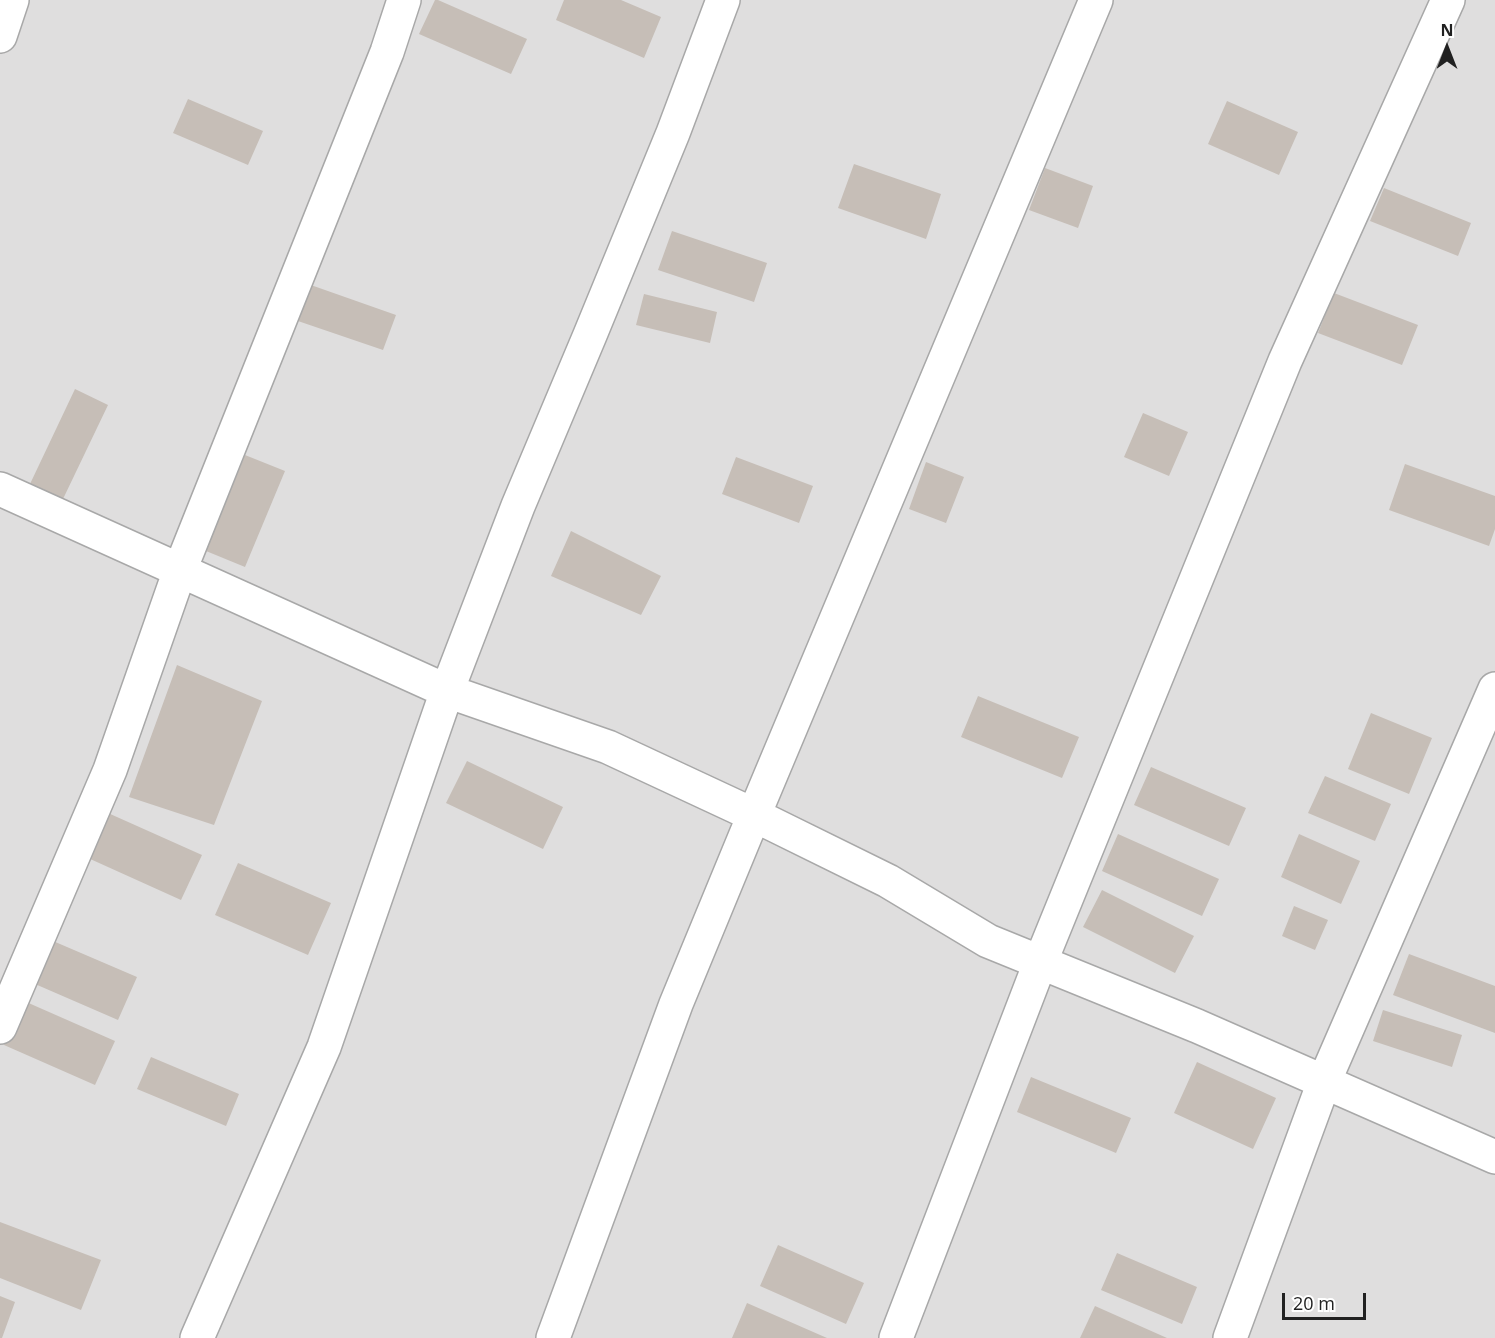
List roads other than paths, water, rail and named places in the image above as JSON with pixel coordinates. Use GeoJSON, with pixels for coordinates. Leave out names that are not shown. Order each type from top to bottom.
{"type":"FeatureCollection","features":[{"type":"Feature","properties":{"kind":"street"},"geometry":{"type":"LineString","coordinates":[[0,35],[12,0]]}},
{"type":"Feature","properties":{"kind":"street"},"geometry":{"type":"LineString","coordinates":[[0,1027],[110,770],[180,570],[387,52],[404,0]]}},
{"type":"Feature","properties":{"kind":"street"},"geometry":{"type":"LineString","coordinates":[[197,1338],[324,1047],[447,691],[518,506],[673,133],[723,0]]}},
{"type":"Feature","properties":{"kind":"street"},"geometry":{"type":"LineString","coordinates":[[553,1338],[676,1004],[753,815],[1096,0]]}},
{"type":"Feature","properties":{"kind":"street"},"geometry":{"type":"LineString","coordinates":[[896,1338],[1040,963],[1285,361],[1448,0]]}},
{"type":"Feature","properties":{"kind":"street"},"geometry":{"type":"LineString","coordinates":[[0,489],[447,691],[608,747],[888,881],[988,941],[1197,1026],[1495,1157]]}},
{"type":"Feature","properties":{"kind":"street"},"geometry":{"type":"LineString","coordinates":[[1230,1338],[1324,1082],[1495,689]]}}]}
